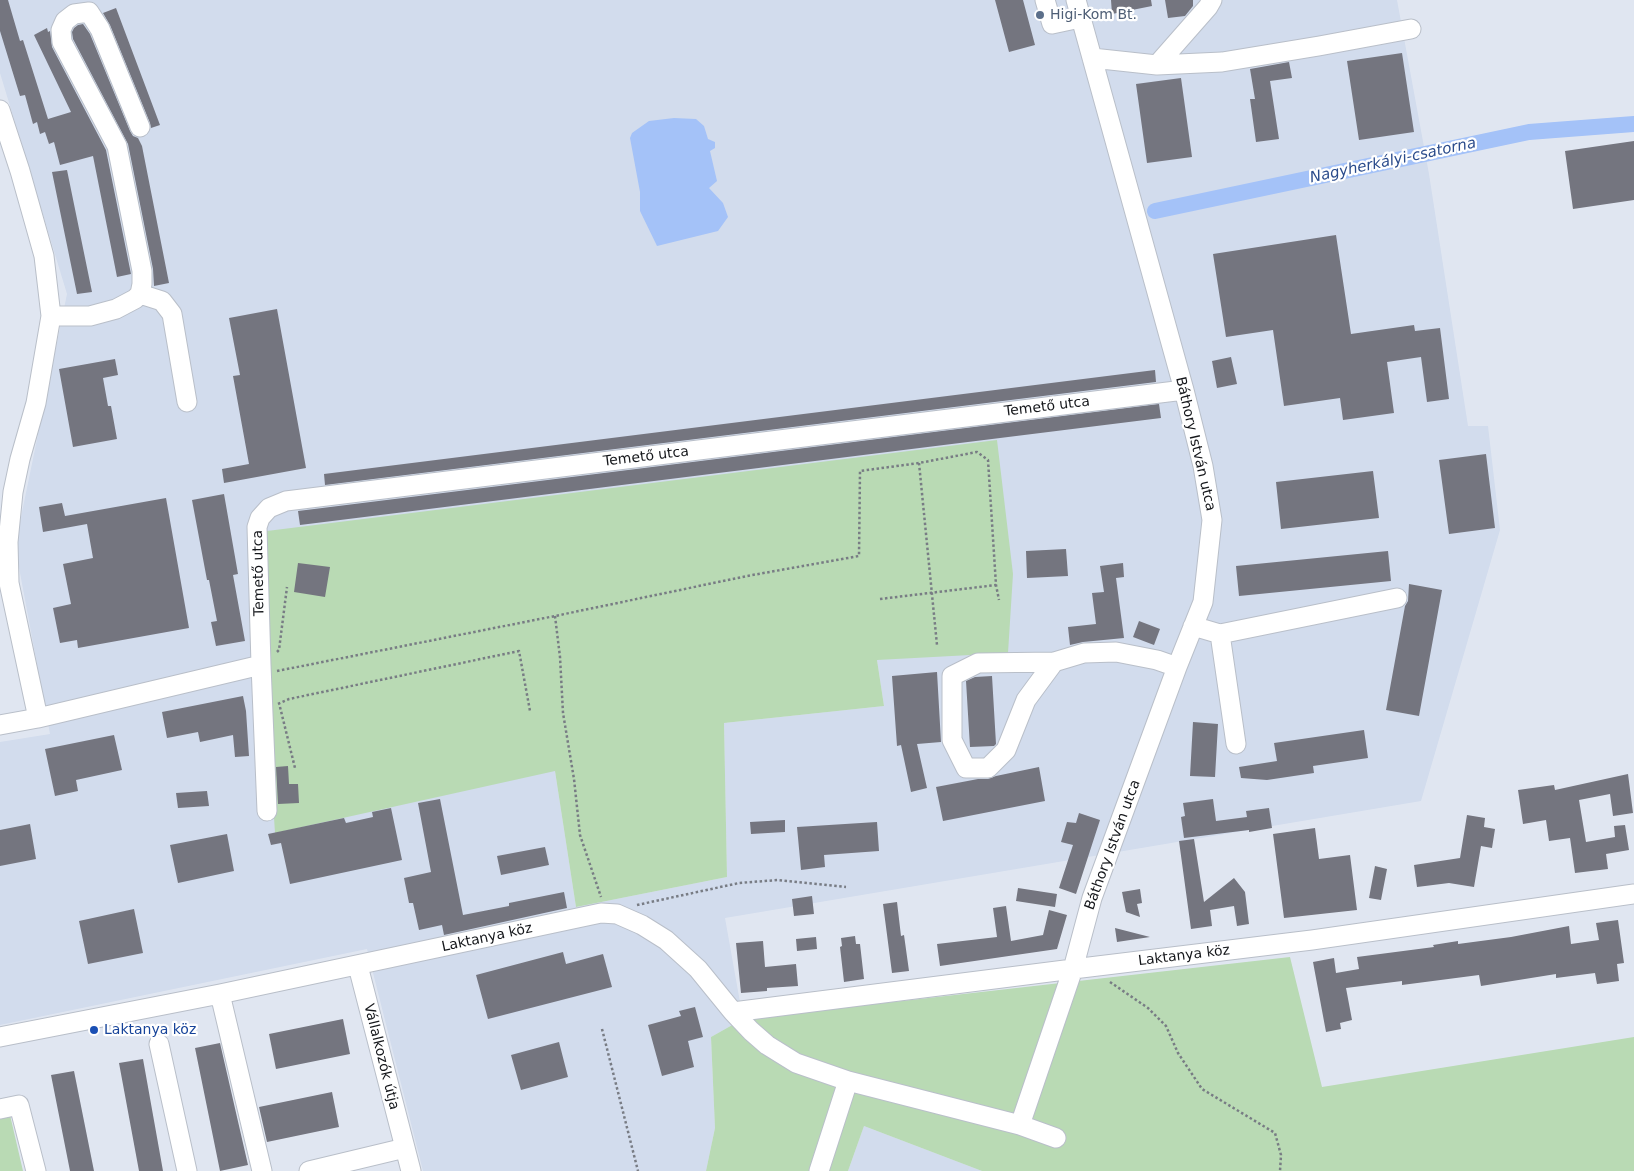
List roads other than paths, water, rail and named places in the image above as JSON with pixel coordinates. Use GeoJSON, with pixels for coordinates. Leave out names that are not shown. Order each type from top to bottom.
{"type":"FeatureCollection","features":[{"type":"Feature","properties":{"kind":"street"},"geometry":{"type":"LineString","coordinates":[[1045,0],[1052,24],[1078,9]]}},
{"type":"Feature","properties":{"kind":"street"},"geometry":{"type":"LineString","coordinates":[[1157,65],[1212,0]]}},
{"type":"Feature","properties":{"kind":"street","name":"Báthory István utca"},"geometry":{"type":"LineString","coordinates":[[1020,1125],[1081,968],[1092,898],[1177,667],[1203,602],[1212,520],[1203,466],[1184,390],[1078,9]]}},
{"type":"Feature","properties":{"kind":"street"},"geometry":{"type":"LineString","coordinates":[[51,316],[90,316],[127,304],[140,294],[142,271],[117,146],[62,42],[61,30],[65,21],[74,14],[89,12],[100,29],[140,128]]}},
{"type":"Feature","properties":{"kind":"street"},"geometry":{"type":"LineString","coordinates":[[1092,58],[1157,65],[1222,62],[1411,29]]}},
{"type":"Feature","properties":{"kind":"street"},"geometry":{"type":"LineString","coordinates":[[0,110],[5,144],[20,172],[44,256],[51,316],[36,403],[13,492],[8,560],[9,583],[38,718]]}},
{"type":"Feature","properties":{"kind":"street"},"geometry":{"type":"LineString","coordinates":[[140,294],[162,301],[172,314],[187,402]]}},
{"type":"Feature","properties":{"kind":"street","name":"Temető utca"},"geometry":{"type":"LineString","coordinates":[[267,811],[270,664],[257,527],[260,518],[269,508],[286,501],[1184,390]]}},
{"type":"Feature","properties":{"kind":"street"},"geometry":{"type":"LineString","coordinates":[[1193,626],[1220,634],[1397,598]]}},
{"type":"Feature","properties":{"kind":"street"},"geometry":{"type":"LineString","coordinates":[[1220,634],[1236,744]]}},
{"type":"Feature","properties":{"kind":"street"},"geometry":{"type":"LineString","coordinates":[[1054,662],[1026,700],[1006,750],[988,768],[966,768],[952,740],[952,676],[978,662],[1054,662],[1084,653],[1116,652],[1157,660],[1177,667]]}},
{"type":"Feature","properties":{"kind":"street"},"geometry":{"type":"LineString","coordinates":[[0,725],[38,718],[270,664]]}},
{"type":"Feature","properties":{"kind":"street","name":"Laktanya köz"},"geometry":{"type":"LineString","coordinates":[[733,1012],[1312,940],[1634,894]]}},
{"type":"Feature","properties":{"kind":"street","name":"Laktanya köz"},"geometry":{"type":"LineString","coordinates":[[0,1037],[358,966],[602,913],[617,914],[642,925],[666,940],[698,968],[733,1012],[767,1046],[796,1063],[848,1081],[1020,1125],[1056,1138]]}},
{"type":"Feature","properties":{"kind":"street","name":"Vállalkozók útja"},"geometry":{"type":"LineString","coordinates":[[358,966],[411,1171]]}},
{"type":"Feature","properties":{"kind":"street"},"geometry":{"type":"LineString","coordinates":[[220,994],[262,1171]]}},
{"type":"Feature","properties":{"kind":"street"},"geometry":{"type":"LineString","coordinates":[[159,1044],[187,1171]]}},
{"type":"Feature","properties":{"kind":"street"},"geometry":{"type":"LineString","coordinates":[[819,1171],[848,1081]]}},
{"type":"Feature","properties":{"kind":"street"},"geometry":{"type":"LineString","coordinates":[[0,1109],[19,1105],[36,1171]]}},
{"type":"Feature","properties":{"kind":"street"},"geometry":{"type":"LineString","coordinates":[[309,1171],[405,1148]]}},
{"type":"Feature","properties":{"kind":"water"},"geometry":{"type":"Polygon","coordinates":[[[674,118],[696,119],[704,126],[708,139],[715,142],[715,148],[710,151],[717,181],[709,188],[723,203],[728,217],[718,231],[657,246],[640,211],[640,192],[630,138],[632,133],[649,121],[674,118]]]}},
{"type":"Feature","properties":{"kind":"waterway","name":"Nagyherkályi-csatorna"},"geometry":{"type":"LineString","coordinates":[[1155,211],[1529,132],[1634,124]]}},
{"type":"Feature","properties":{"kind":"place","name":"Higi-Kom Bt."},"geometry":{"type":"Point","coordinates":[1040,15]}},
{"type":"Feature","properties":{"kind":"place","name":"Laktanya köz"},"geometry":{"type":"Point","coordinates":[94,1030]}}]}
